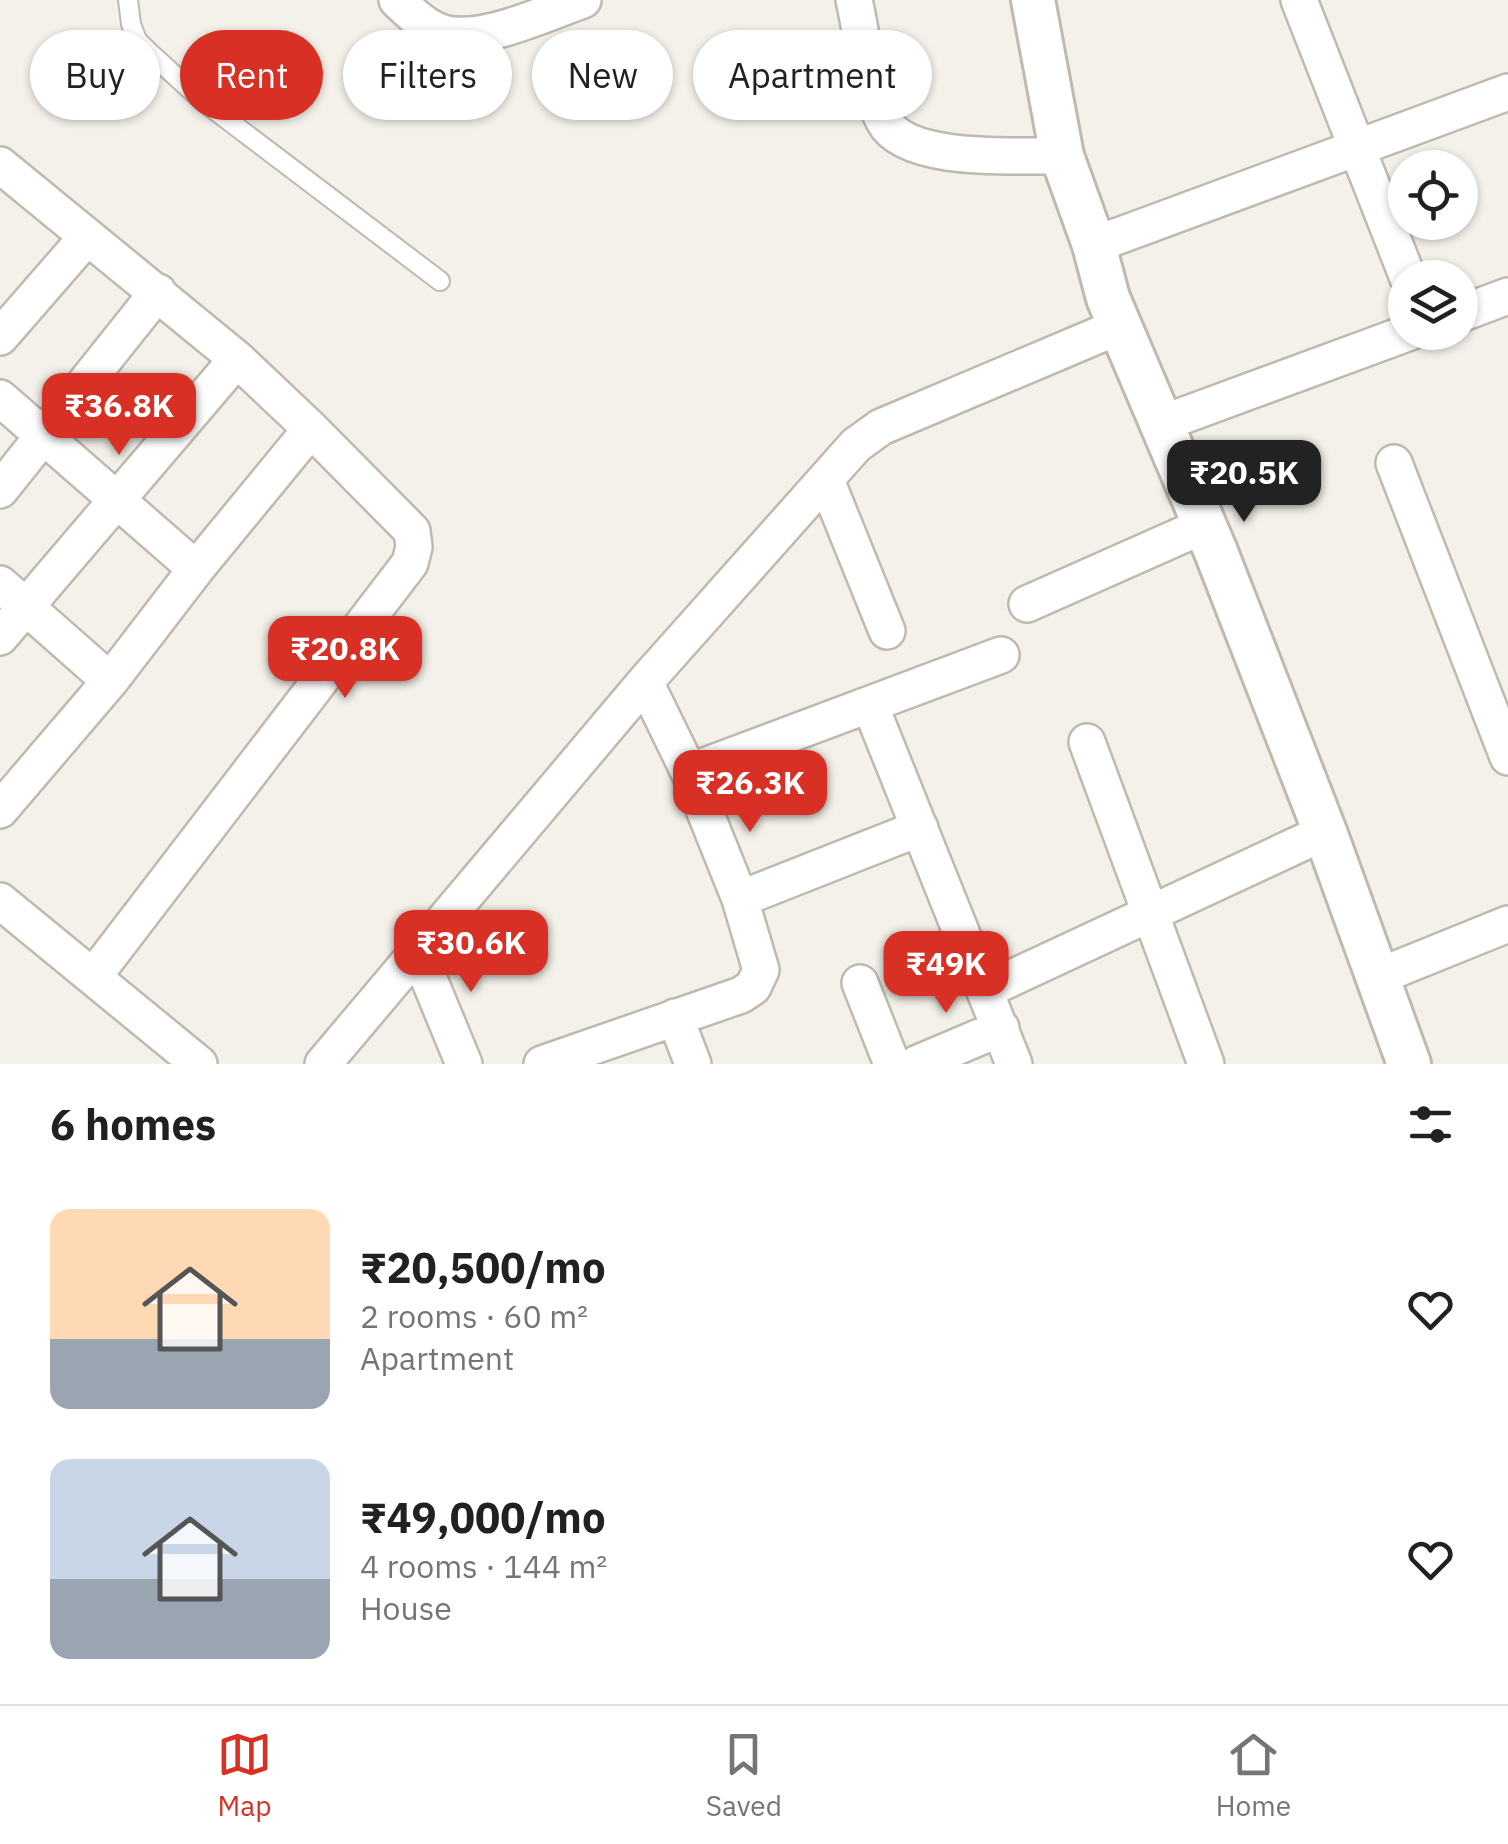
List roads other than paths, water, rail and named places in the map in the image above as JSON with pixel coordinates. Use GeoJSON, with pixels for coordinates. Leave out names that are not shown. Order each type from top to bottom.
{"type":"FeatureCollection","features":[{"type":"Feature","properties":{"kind":"street"},"geometry":{"type":"LineString","coordinates":[[398,0],[420,21],[444,34],[497,29],[583,0]]}},
{"type":"Feature","properties":{"kind":"street"},"geometry":{"type":"LineString","coordinates":[[854,0],[878,106],[885,125],[895,133],[932,150],[960,154],[1062,156]]}},
{"type":"Feature","properties":{"kind":"street"},"geometry":{"type":"LineString","coordinates":[[1033,0],[1062,156],[1094,245],[1108,298],[1205,525],[1325,832],[1409,1064]]}},
{"type":"Feature","properties":{"kind":"street"},"geometry":{"type":"LineString","coordinates":[[1299,0],[1401,260]]}},
{"type":"Feature","properties":{"kind":"street"},"geometry":{"type":"LineString","coordinates":[[1094,245],[1508,92]]}},
{"type":"Feature","properties":{"kind":"street"},"geometry":{"type":"LineString","coordinates":[[5,179],[158,292],[237,359],[412,531],[414,547],[410,563],[93,977]]}},
{"type":"Feature","properties":{"kind":"street"},"geometry":{"type":"LineString","coordinates":[[0,337],[87,238]]}},
{"type":"Feature","properties":{"kind":"street"},"geometry":{"type":"LineString","coordinates":[[0,490],[158,292]]}},
{"type":"Feature","properties":{"kind":"street"},"geometry":{"type":"LineString","coordinates":[[1478,307],[1508,296]]}},
{"type":"Feature","properties":{"kind":"street"},"geometry":{"type":"LineString","coordinates":[[322,1064],[645,682],[856,445],[881,427],[1120,326]]}},
{"type":"Feature","properties":{"kind":"street"},"geometry":{"type":"LineString","coordinates":[[1163,423],[1388,340]]}},
{"type":"Feature","properties":{"kind":"street"},"geometry":{"type":"LineString","coordinates":[[0,637],[237,359]]}},
{"type":"Feature","properties":{"kind":"street"},"geometry":{"type":"LineString","coordinates":[[0,398],[196,569]]}},
{"type":"Feature","properties":{"kind":"street"},"geometry":{"type":"LineString","coordinates":[[3,800],[110,680],[312,429]]}},
{"type":"Feature","properties":{"kind":"street"},"geometry":{"type":"LineString","coordinates":[[1394,463],[1508,757]]}},
{"type":"Feature","properties":{"kind":"street"},"geometry":{"type":"LineString","coordinates":[[826,480],[887,631]]}},
{"type":"Feature","properties":{"kind":"street"},"geometry":{"type":"LineString","coordinates":[[1027,604],[1205,525]]}},
{"type":"Feature","properties":{"kind":"street"},"geometry":{"type":"LineString","coordinates":[[0,584],[110,680]]}},
{"type":"Feature","properties":{"kind":"street"},"geometry":{"type":"LineString","coordinates":[[689,772],[1001,654]]}},
{"type":"Feature","properties":{"kind":"street"},"geometry":{"type":"LineString","coordinates":[[542,1064],[741,995],[760,978],[759,959],[740,899],[689,772],[645,682]]}},
{"type":"Feature","properties":{"kind":"street"},"geometry":{"type":"LineString","coordinates":[[870,705],[1014,1064]]}},
{"type":"Feature","properties":{"kind":"street"},"geometry":{"type":"LineString","coordinates":[[1087,742],[1206,1064]]}},
{"type":"Feature","properties":{"kind":"street"},"geometry":{"type":"LineString","coordinates":[[740,899],[920,828]]}},
{"type":"Feature","properties":{"kind":"street"},"geometry":{"type":"LineString","coordinates":[[986,990],[1325,832]]}},
{"type":"Feature","properties":{"kind":"street"},"geometry":{"type":"LineString","coordinates":[[0,901],[199,1064]]}},
{"type":"Feature","properties":{"kind":"street"},"geometry":{"type":"LineString","coordinates":[[1377,977],[1508,924]]}},
{"type":"Feature","properties":{"kind":"street"},"geometry":{"type":"LineString","coordinates":[[418,950],[464,1064]]}},
{"type":"Feature","properties":{"kind":"street"},"geometry":{"type":"LineString","coordinates":[[860,983],[892,1064]]}},
{"type":"Feature","properties":{"kind":"street"},"geometry":{"type":"LineString","coordinates":[[675,1017],[694,1064]]}},
{"type":"Feature","properties":{"kind":"street"},"geometry":{"type":"LineString","coordinates":[[916,1064],[1001,1028]]}},
{"type":"Feature","properties":{"kind":"lane"},"geometry":{"type":"LineString","coordinates":[[128,0],[137,40],[204,102],[440,280]]}}]}
